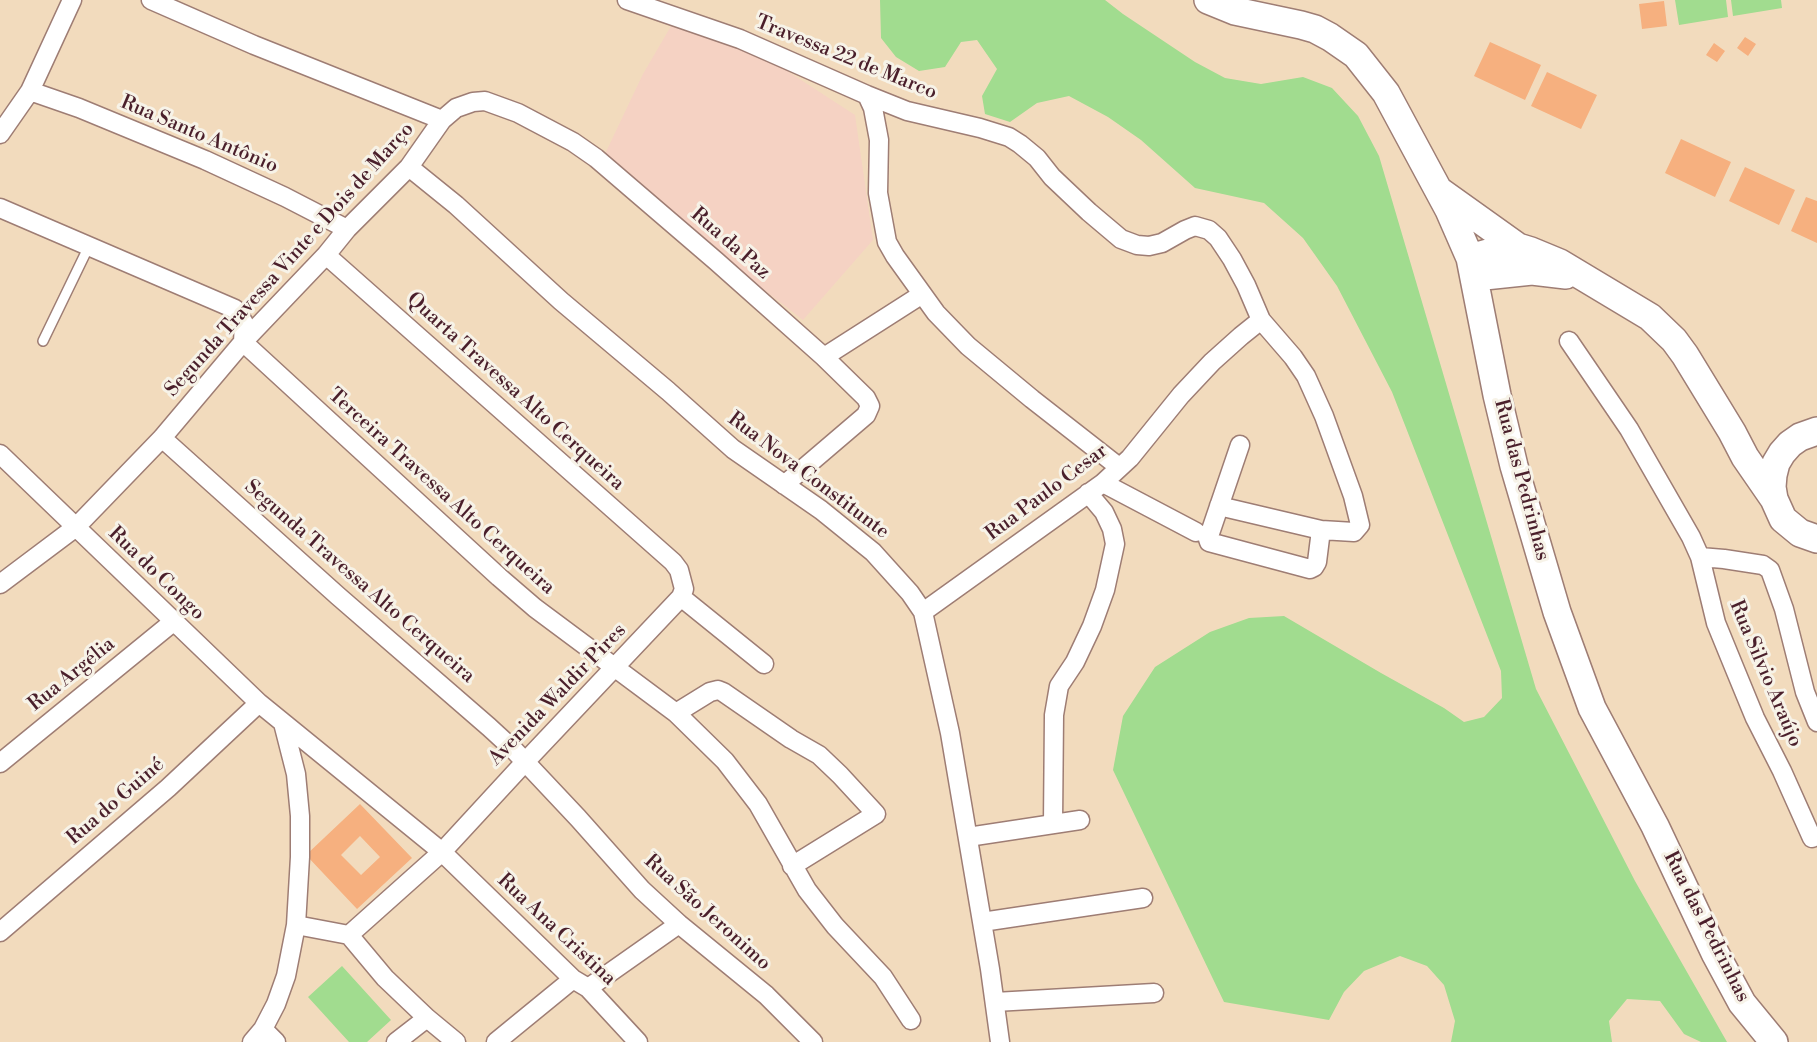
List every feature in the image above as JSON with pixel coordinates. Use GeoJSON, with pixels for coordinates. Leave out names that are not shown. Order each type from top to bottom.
{"type":"FeatureCollection","features":[{"type":"Feature","properties":{"kind":"main road","name":"Rua das Pedrinhas"},"geometry":{"type":"LineString","coordinates":[[1208,0],[1235,11],[1315,29],[1356,55],[1386,93],[1439,190],[1472,267],[1514,466],[1557,612],[1585,692],[1655,826],[1715,953],[1742,1003],[1774,1042]]}},
{"type":"Feature","properties":{"kind":"main road"},"geometry":{"type":"LineString","coordinates":[[1439,190],[1519,260]]}},
{"type":"Feature","properties":{"kind":"main road"},"geometry":{"type":"LineString","coordinates":[[1472,267],[1500,248],[1519,260],[1552,273],[1590,282],[1650,317],[1674,340],[1696,373],[1754,472],[1774,499],[1783,519],[1800,533],[1817,539]]}},
{"type":"Feature","properties":{"kind":"main road"},"geometry":{"type":"LineString","coordinates":[[1482,317],[1507,283],[1519,260]]}},
{"type":"Feature","properties":{"kind":"main road"},"geometry":{"type":"LineString","coordinates":[[1732,432],[1757,447],[1771,448],[1809,433]]}},
{"type":"Feature","properties":{"kind":"main road"},"geometry":{"type":"LineString","coordinates":[[1774,499],[1773,475],[1776,464],[1809,433]]}},
{"type":"Feature","properties":{"kind":"street"},"geometry":{"type":"LineString","coordinates":[[0,134],[30,91],[72,0]]}},
{"type":"Feature","properties":{"kind":"street","name":"Segunda Travessa Vinte e Dois de Março"},"geometry":{"type":"LineString","coordinates":[[0,584],[76,526],[162,438],[243,342],[326,255],[347,229],[409,167],[442,120],[254,45],[151,0]]}},
{"type":"Feature","properties":{"kind":"street","name":"Travessa 22 de Marco"},"geometry":{"type":"LineString","coordinates":[[627,0],[741,39],[867,95],[926,116],[992,131],[1020,144],[1037,158],[1052,177],[1089,212],[1121,239],[1149,246],[1162,243],[1195,226],[1209,230],[1218,238],[1232,259],[1262,320],[1306,376],[1353,496],[1360,525],[1354,532],[1321,530]]}},
{"type":"Feature","properties":{"kind":"street","name":"Rua Santo Antônio"},"geometry":{"type":"LineString","coordinates":[[30,91],[79,108],[205,160],[347,229]]}},
{"type":"Feature","properties":{"kind":"street"},"geometry":{"type":"LineString","coordinates":[[867,95],[873,108],[879,140],[878,192],[887,242],[921,295],[968,346],[1119,467]]}},
{"type":"Feature","properties":{"kind":"street","name":"Rua da Paz"},"geometry":{"type":"LineString","coordinates":[[442,120],[456,108],[473,102],[485,101],[503,106],[573,142],[596,158],[824,357],[870,402],[870,410],[858,423],[784,485]]}},
{"type":"Feature","properties":{"kind":"street","name":"Rua Nova Constitunte"},"geometry":{"type":"LineString","coordinates":[[409,167],[456,205],[561,301],[733,449],[839,523],[873,552],[904,586],[923,612],[950,734],[1000,1042]]}},
{"type":"Feature","properties":{"kind":"street"},"geometry":{"type":"LineString","coordinates":[[0,208],[235,309],[244,323],[243,342]]}},
{"type":"Feature","properties":{"kind":"street","name":"Quarta Travessa Alto Cerqueira"},"geometry":{"type":"LineString","coordinates":[[326,255],[673,562],[684,584],[681,597]]}},
{"type":"Feature","properties":{"kind":"street"},"geometry":{"type":"LineString","coordinates":[[824,357],[921,295]]}},
{"type":"Feature","properties":{"kind":"street","name":"Rua Paulo Cesar"},"geometry":{"type":"LineString","coordinates":[[923,612],[1096,488],[1136,450],[1181,395],[1212,362],[1262,320]]}},
{"type":"Feature","properties":{"kind":"street","name":"Rua Silvio Araújo"},"geometry":{"type":"LineString","coordinates":[[1569,341],[1629,429],[1691,537],[1700,557],[1716,623],[1734,668],[1812,838]]}},
{"type":"Feature","properties":{"kind":"street","name":"Terceira Travessa Alto Cerqueira"},"geometry":{"type":"LineString","coordinates":[[243,342],[499,577],[535,608],[676,713],[736,773],[758,804],[807,890],[835,926],[883,977],[911,1020]]}},
{"type":"Feature","properties":{"kind":"street","name":"Segunda Travessa Alto Cerqueira"},"geometry":{"type":"LineString","coordinates":[[162,438],[347,604],[489,727],[525,762]]}},
{"type":"Feature","properties":{"kind":"street"},"geometry":{"type":"LineString","coordinates":[[1202,536],[1219,506],[1240,445]]}},
{"type":"Feature","properties":{"kind":"street","name":"Rua do Congo"},"geometry":{"type":"LineString","coordinates":[[0,454],[259,703],[442,852]]}},
{"type":"Feature","properties":{"kind":"street"},"geometry":{"type":"LineString","coordinates":[[1096,488],[1202,536],[1213,544],[1310,569],[1314,567],[1317,562],[1321,530],[1219,506]]}},
{"type":"Feature","properties":{"kind":"street"},"geometry":{"type":"LineString","coordinates":[[1053,823],[1054,715],[1059,686],[1075,662],[1092,627],[1105,590],[1114,544],[1112,529],[1096,488]]}},
{"type":"Feature","properties":{"kind":"street","name":"Rua Silvio Araújo"},"geometry":{"type":"LineString","coordinates":[[1700,557],[1763,565],[1770,570],[1784,609],[1805,692],[1817,722]]}},
{"type":"Feature","properties":{"kind":"street"},"geometry":{"type":"LineString","coordinates":[[681,597],[764,664]]}},
{"type":"Feature","properties":{"kind":"street","name":"Avenida Waldir Pires"},"geometry":{"type":"LineString","coordinates":[[349,935],[442,852],[681,597]]}},
{"type":"Feature","properties":{"kind":"street","name":"Rua Argélia"},"geometry":{"type":"LineString","coordinates":[[0,763],[173,622]]}},
{"type":"Feature","properties":{"kind":"street"},"geometry":{"type":"LineString","coordinates":[[676,713],[710,692],[718,690],[723,692],[776,729],[819,755],[876,814],[792,866]]}},
{"type":"Feature","properties":{"kind":"street","name":"Rua do Guiné"},"geometry":{"type":"LineString","coordinates":[[0,932],[168,788],[259,703]]}},
{"type":"Feature","properties":{"kind":"street"},"geometry":{"type":"LineString","coordinates":[[263,1038],[286,976],[296,925],[300,816],[296,774],[283,723]]}},
{"type":"Feature","properties":{"kind":"street","name":"Rua São Jeronimo"},"geometry":{"type":"LineString","coordinates":[[525,762],[642,890],[679,924],[766,996],[813,1042]]}},
{"type":"Feature","properties":{"kind":"street"},"geometry":{"type":"LineString","coordinates":[[968,837],[1080,820]]}},
{"type":"Feature","properties":{"kind":"street","name":"Rua Ana Cristina"},"geometry":{"type":"LineString","coordinates":[[442,852],[581,983],[638,1042]]}},
{"type":"Feature","properties":{"kind":"street"},"geometry":{"type":"LineString","coordinates":[[982,922],[1143,898]]}},
{"type":"Feature","properties":{"kind":"street"},"geometry":{"type":"LineString","coordinates":[[496,1042],[581,983],[679,924]]}},
{"type":"Feature","properties":{"kind":"street"},"geometry":{"type":"LineString","coordinates":[[296,925],[349,935],[385,978],[456,1042]]}},
{"type":"Feature","properties":{"kind":"street"},"geometry":{"type":"LineString","coordinates":[[995,1002],[1154,993]]}},
{"type":"Feature","properties":{"kind":"street"},"geometry":{"type":"LineString","coordinates":[[396,1042],[427,1018]]}},
{"type":"Feature","properties":{"kind":"lane"},"geometry":{"type":"LineString","coordinates":[[42,341],[89,246]]}},
{"type":"Feature","properties":{"kind":"shaded area"},"geometry":{"type":"Polygon","coordinates":[[[671,26],[761,54],[855,115],[873,240],[803,320],[661,210],[604,156],[643,74],[671,26]]]}},
{"type":"Feature","properties":{"kind":"green space"},"geometry":{"type":"Polygon","coordinates":[[[880,0],[1105,0],[1195,62],[1225,78],[1261,84],[1303,77],[1332,88],[1358,116],[1379,156],[1536,689],[1635,881],[1727,1042],[1701,1042],[1684,1034],[1660,1001],[1627,999],[1609,1021],[1612,1042],[1451,1042],[1455,1021],[1444,985],[1427,966],[1400,956],[1364,971],[1344,992],[1329,1020],[1224,1002],[1113,770],[1123,716],[1155,667],[1210,632],[1249,618],[1284,616],[1444,708],[1464,722],[1484,717],[1502,698],[1501,671],[1392,392],[1337,286],[1303,238],[1264,203],[1195,188],[1141,140],[1108,117],[1069,96],[1037,103],[1010,122],[985,114],[982,96],[997,69],[977,40],[961,42],[945,67],[919,71],[896,57],[881,38],[880,0]]]}},
{"type":"Feature","properties":{"kind":"green space"},"geometry":{"type":"Polygon","coordinates":[[[1675,0],[1726,0],[1728,17],[1679,25],[1675,0]]]}},
{"type":"Feature","properties":{"kind":"green space"},"geometry":{"type":"Polygon","coordinates":[[[1731,0],[1781,0],[1782,8],[1733,16],[1731,0]]]}},
{"type":"Feature","properties":{"kind":"green space"},"geometry":{"type":"Polygon","coordinates":[[[342,966],[391,1020],[367,1042],[349,1042],[308,997],[342,966]]]}},
{"type":"Feature","properties":{"kind":"building"},"geometry":{"type":"Polygon","coordinates":[[[1664,1],[1667,26],[1642,29],[1639,4],[1664,1]]]}},
{"type":"Feature","properties":{"kind":"building"},"geometry":{"type":"Polygon","coordinates":[[[1745,37],[1756,44],[1748,56],[1737,48],[1745,37]]]}},
{"type":"Feature","properties":{"kind":"building"},"geometry":{"type":"Polygon","coordinates":[[[1490,42],[1541,65],[1525,100],[1474,76],[1490,42]]]}},
{"type":"Feature","properties":{"kind":"building"},"geometry":{"type":"Polygon","coordinates":[[[1714,43],[1725,51],[1717,62],[1706,55],[1714,43]]]}},
{"type":"Feature","properties":{"kind":"building"},"geometry":{"type":"Polygon","coordinates":[[[1547,72],[1597,95],[1581,129],[1531,106],[1547,72]]]}},
{"type":"Feature","properties":{"kind":"building"},"geometry":{"type":"Polygon","coordinates":[[[1681,139],[1731,162],[1715,197],[1665,173],[1681,139]]]}},
{"type":"Feature","properties":{"kind":"building"},"geometry":{"type":"Polygon","coordinates":[[[1745,167],[1795,190],[1779,225],[1729,201],[1745,167]]]}},
{"type":"Feature","properties":{"kind":"building"},"geometry":{"type":"Polygon","coordinates":[[[1806,197],[1817,201],[1817,243],[1791,231],[1806,197]]]}},
{"type":"Feature","properties":{"kind":"building"},"geometry":{"type":"Polygon","coordinates":[[[360,804],[412,858],[357,909],[306,855],[360,804]],[[360,836],[341,855],[361,875],[380,857],[360,836]]]}}]}
